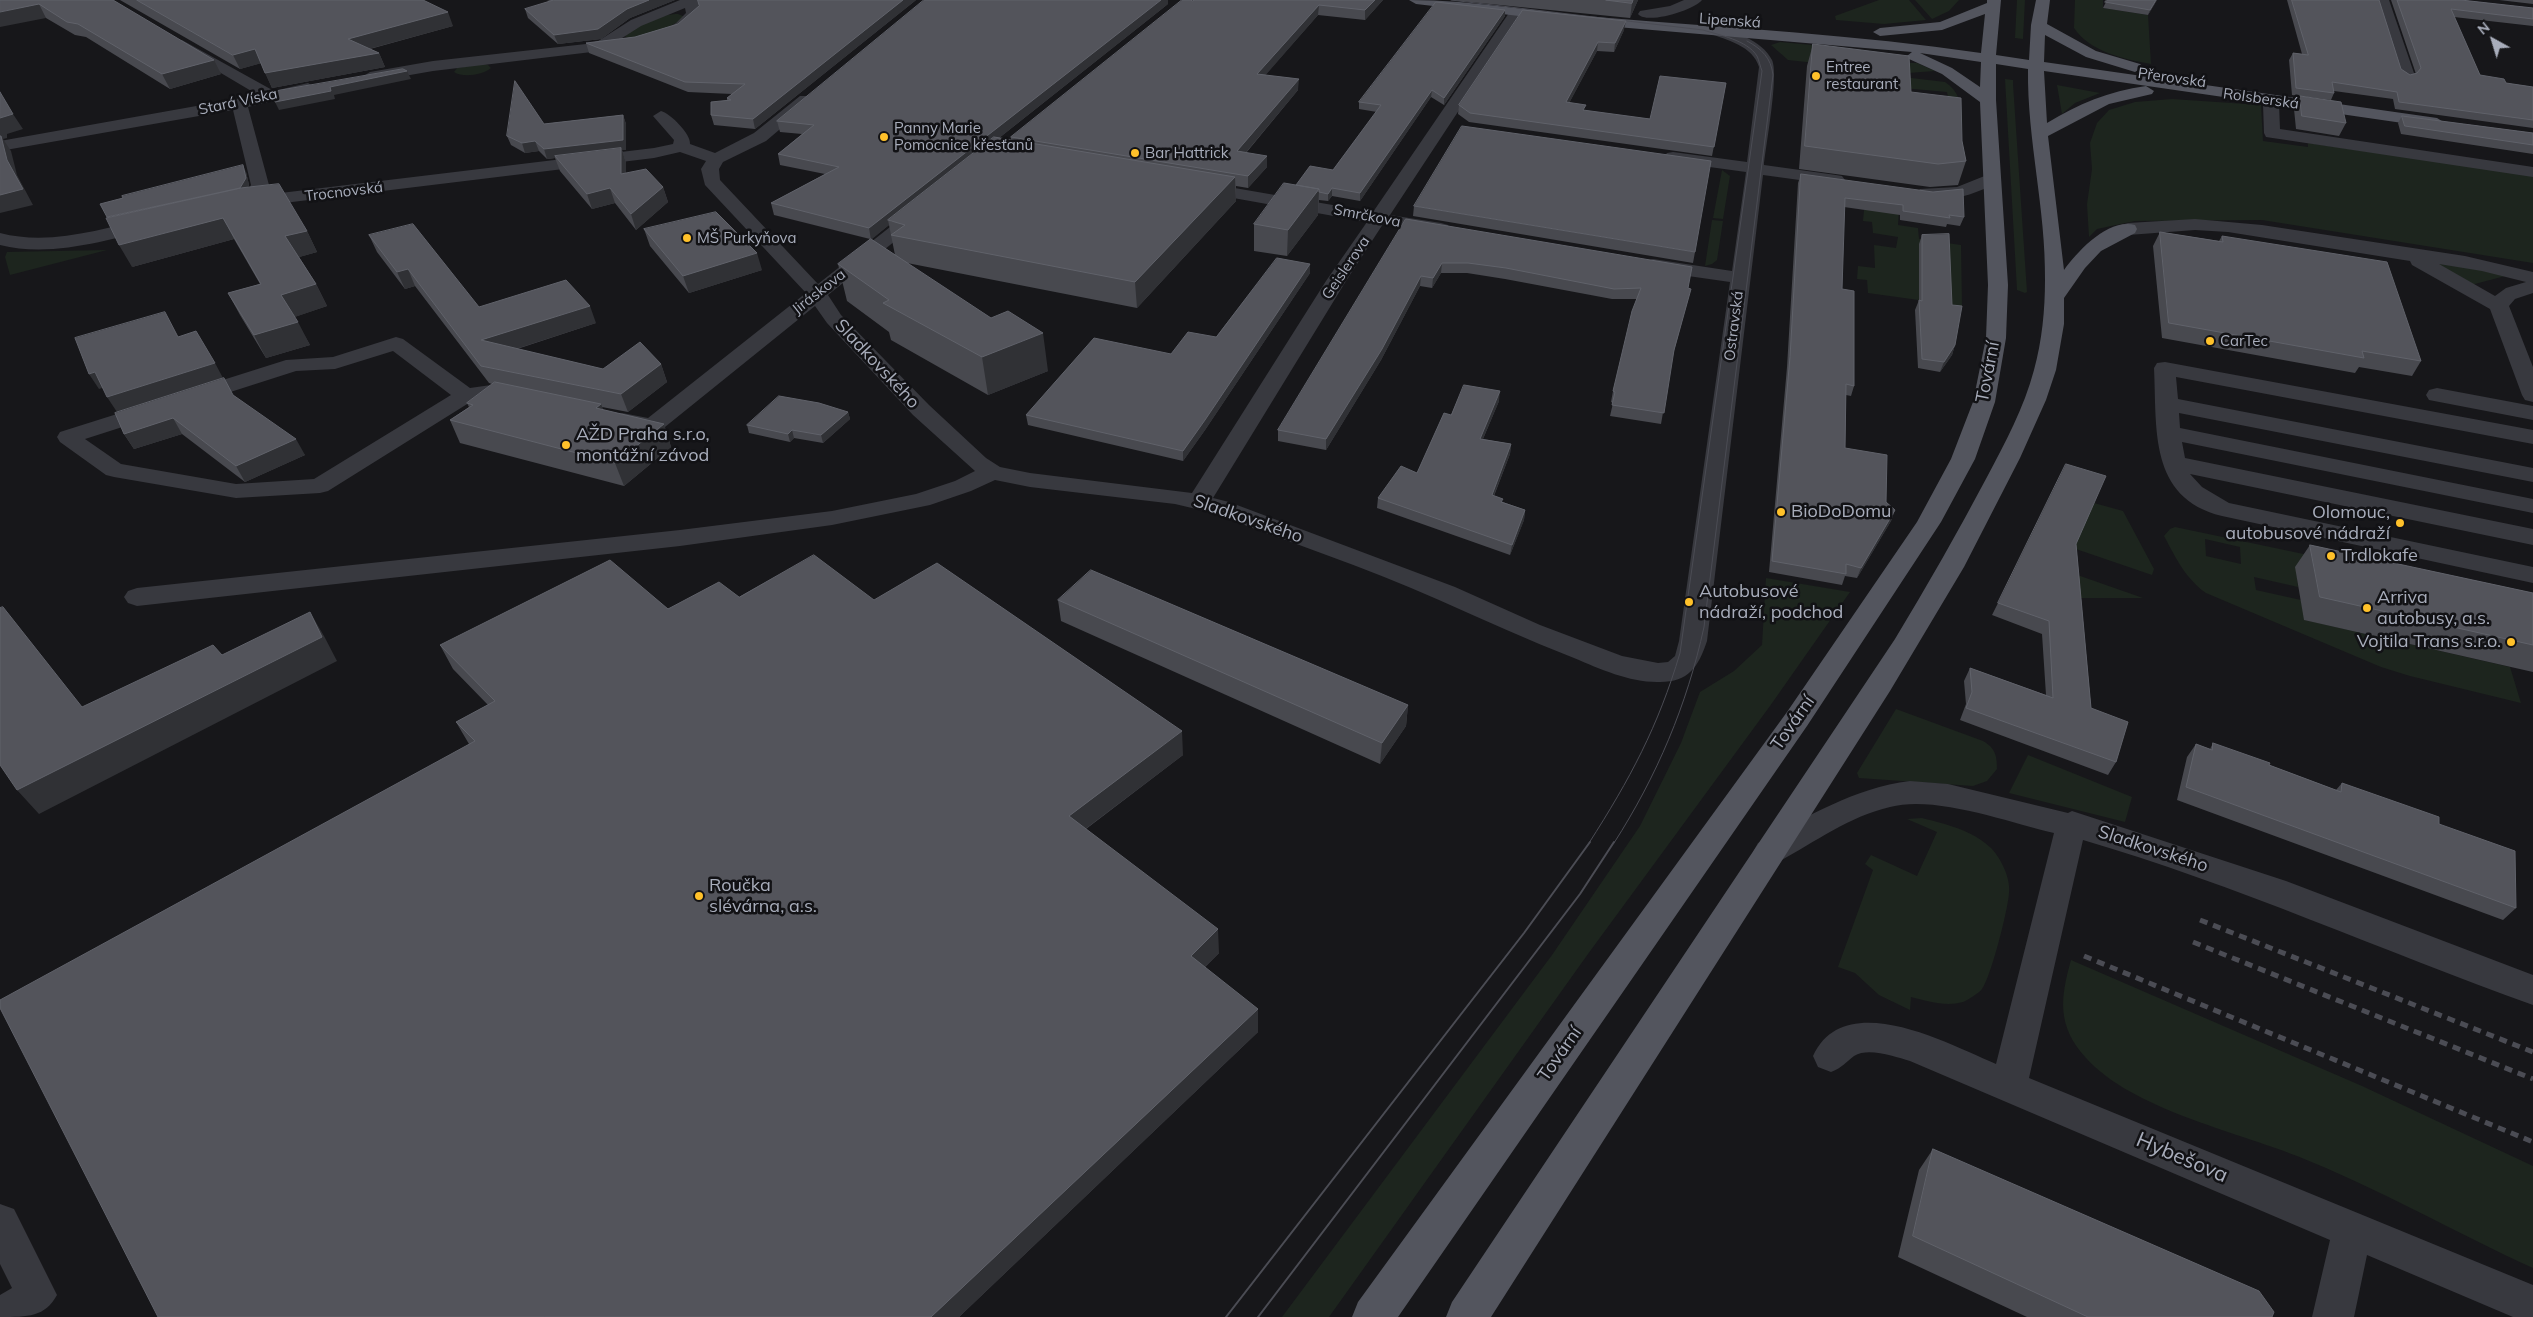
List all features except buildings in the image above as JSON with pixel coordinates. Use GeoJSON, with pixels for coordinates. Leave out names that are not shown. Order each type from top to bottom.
{"type":"FeatureCollection","features":[{"type":"Feature","properties":{"kind":"main road","name":"Lipenská"},"geometry":{"type":"LineString","coordinates":[[1416,0],[1516,13],[1644,20],[1736,21],[1862,33],[1961,46],[1989,55]]}},
{"type":"Feature","properties":{"kind":"main road","name":"Lipenská"},"geometry":{"type":"LineString","coordinates":[[1499,0],[1644,20]]}},
{"type":"Feature","properties":{"kind":"main road"},"geometry":{"type":"LineString","coordinates":[[1467,1317],[1887,673],[1969,538],[2014,448],[2044,373],[2053,336],[2056,296],[2054,249],[2035,80],[2038,25],[2043,0]]}},
{"type":"Feature","properties":{"kind":"main road"},"geometry":{"type":"LineString","coordinates":[[1862,33],[1942,26],[1993,3],[1989,55]]}},
{"type":"Feature","properties":{"kind":"main road"},"geometry":{"type":"LineString","coordinates":[[1644,20],[1714,30],[1989,55],[2185,84]]}},
{"type":"Feature","properties":{"kind":"main road"},"geometry":{"type":"LineString","coordinates":[[2038,25],[2102,58],[2185,84]]}},
{"type":"Feature","properties":{"kind":"main road"},"geometry":{"type":"LineString","coordinates":[[1880,44],[1941,68],[1988,100]]}},
{"type":"Feature","properties":{"kind":"main road","name":"Tovární"},"geometry":{"type":"LineString","coordinates":[[1373,1317],[1797,719],[1884,592],[1929,522],[1952,480],[1970,443],[1984,402],[1994,356],[1998,284],[1988,100],[1989,55]]}},
{"type":"Feature","properties":{"kind":"main road"},"geometry":{"type":"LineString","coordinates":[[2040,134],[2088,105],[2102,99],[2185,84]]}},
{"type":"Feature","properties":{"kind":"main road","name":"Přerovská"},"geometry":{"type":"LineString","coordinates":[[2185,84],[2452,121]]}},
{"type":"Feature","properties":{"kind":"main road"},"geometry":{"type":"LineString","coordinates":[[2056,296],[2088,252],[2108,236],[2128,229]]}},
{"type":"Feature","properties":{"kind":"street"},"geometry":{"type":"LineString","coordinates":[[2382,0],[2407,76]]}},
{"type":"Feature","properties":{"kind":"street"},"geometry":{"type":"LineString","coordinates":[[355,79],[426,67],[596,47],[645,40],[670,31],[690,19],[693,12],[691,1],[636,23],[596,47]]}},
{"type":"Feature","properties":{"kind":"street"},"geometry":{"type":"LineString","coordinates":[[1644,20],[1673,10],[1700,7],[1736,21]]}},
{"type":"Feature","properties":{"kind":"street","name":"Geislerova"},"geometry":{"type":"LineString","coordinates":[[1199,501],[1336,281],[1380,218],[1449,127],[1516,13]]}},
{"type":"Feature","properties":{"kind":"street","name":"Ostravská"},"geometry":{"type":"LineString","coordinates":[[1690,651],[1756,168],[1766,67],[1760,55],[1752,47],[1714,30]]}},
{"type":"Feature","properties":{"kind":"street"},"geometry":{"type":"LineString","coordinates":[[166,34],[270,95]]}},
{"type":"Feature","properties":{"kind":"street","name":"Stará Víska"},"geometry":{"type":"LineString","coordinates":[[0,146],[239,104],[270,95],[327,85]]}},
{"type":"Feature","properties":{"kind":"street"},"geometry":{"type":"LineString","coordinates":[[661,116],[682,139],[681,147],[716,159],[760,137],[821,87]]}},
{"type":"Feature","properties":{"kind":"street"},"geometry":{"type":"LineString","coordinates":[[239,104],[260,186],[251,202]]}},
{"type":"Feature","properties":{"kind":"street"},"geometry":{"type":"LineString","coordinates":[[2271,104],[2272,133],[2533,172]]}},
{"type":"Feature","properties":{"kind":"street","name":"Trocnovská"},"geometry":{"type":"LineString","coordinates":[[232,206],[251,202],[654,153],[681,147]]}},
{"type":"Feature","properties":{"kind":"street"},"geometry":{"type":"LineString","coordinates":[[1661,155],[1850,181]]}},
{"type":"Feature","properties":{"kind":"street","name":"Sladkovského"},"geometry":{"type":"LineString","coordinates":[[716,159],[712,164],[709,175],[716,188],[817,294],[834,319],[921,410],[978,463],[992,472],[1030,480],[1199,501],[1245,515],[1446,593],[1530,631],[1618,665],[1650,672],[1676,670],[1687,660],[1690,651]]}},
{"type":"Feature","properties":{"kind":"street"},"geometry":{"type":"LineString","coordinates":[[1912,191],[1953,193],[1974,188],[1992,178]]}},
{"type":"Feature","properties":{"kind":"street","name":"Smrčkova"},"geometry":{"type":"LineString","coordinates":[[1188,185],[1454,232]]}},
{"type":"Feature","properties":{"kind":"street","name":"Jiráskova"},"geometry":{"type":"LineString","coordinates":[[597,414],[652,426],[932,202]]}},
{"type":"Feature","properties":{"kind":"street"},"geometry":{"type":"LineString","coordinates":[[3,243],[45,243],[86,238],[164,221]]}},
{"type":"Feature","properties":{"kind":"street"},"geometry":{"type":"LineString","coordinates":[[2128,229],[2167,224],[2219,226],[2486,265],[2533,278]]}},
{"type":"Feature","properties":{"kind":"street"},"geometry":{"type":"LineString","coordinates":[[2396,253],[2433,268],[2499,306]]}},
{"type":"Feature","properties":{"kind":"street"},"geometry":{"type":"LineString","coordinates":[[1639,262],[1740,278]]}},
{"type":"Feature","properties":{"kind":"street"},"geometry":{"type":"LineString","coordinates":[[2533,287],[2507,294],[2501,299],[2499,306],[2533,395]]}},
{"type":"Feature","properties":{"kind":"street"},"geometry":{"type":"LineString","coordinates":[[466,395],[396,342],[335,363],[294,365],[68,437],[114,470],[236,491],[320,486],[466,395],[491,392],[541,402]]}},
{"type":"Feature","properties":{"kind":"street"},"geometry":{"type":"LineString","coordinates":[[2533,437],[2164,368],[2173,463],[2180,478],[2189,489],[2203,500],[2222,509],[2533,575]]}},
{"type":"Feature","properties":{"kind":"street"},"geometry":{"type":"LineString","coordinates":[[2437,395],[2533,413]]}},
{"type":"Feature","properties":{"kind":"street"},"geometry":{"type":"LineString","coordinates":[[2168,404],[2533,475]]}},
{"type":"Feature","properties":{"kind":"street"},"geometry":{"type":"LineString","coordinates":[[2170,433],[2533,506]]}},
{"type":"Feature","properties":{"kind":"street"},"geometry":{"type":"LineString","coordinates":[[2173,463],[2533,537]]}},
{"type":"Feature","properties":{"kind":"street"},"geometry":{"type":"LineString","coordinates":[[137,597],[680,538],[832,518],[921,500],[963,486],[992,472]]}},
{"type":"Feature","properties":{"kind":"street","name":"Sladkovského"},"geometry":{"type":"LineString","coordinates":[[1769,852],[1871,799],[1911,792],[1961,798],[1986,806],[2072,824],[2138,842],[2230,874],[2533,990]]}},
{"type":"Feature","properties":{"kind":"street"},"geometry":{"type":"LineString","coordinates":[[2009,1085],[2072,824]]}},
{"type":"Feature","properties":{"kind":"street","name":"Hybešova"},"geometry":{"type":"LineString","coordinates":[[1831,1056],[1845,1043],[1865,1038],[1889,1039],[2009,1085],[2533,1305]]}},
{"type":"Feature","properties":{"kind":"street"},"geometry":{"type":"LineString","coordinates":[[0,1222],[37,1295],[3,1317]]}},
{"type":"Feature","properties":{"kind":"street"},"geometry":{"type":"LineString","coordinates":[[2333,1317],[2352,1230]]}},
{"type":"Feature","properties":{"kind":"shaded area"},"geometry":{"type":"Polygon","coordinates":[[[1879,0],[1909,0],[1926,20],[1884,24],[1836,20],[1835,16],[1879,0]]]}},
{"type":"Feature","properties":{"kind":"shaded area"},"geometry":{"type":"Polygon","coordinates":[[[1915,0],[1959,0],[1949,11],[1932,19],[1915,0]]]}},
{"type":"Feature","properties":{"kind":"shaded area"},"geometry":{"type":"Polygon","coordinates":[[[2017,0],[2025,0],[2023,39],[2015,38],[2017,0]]]}},
{"type":"Feature","properties":{"kind":"shaded area"},"geometry":{"type":"Polygon","coordinates":[[[2075,0],[2103,0],[2103,8],[2148,15],[2151,64],[2108,53],[2089,43],[2074,28],[2075,0]]]}},
{"type":"Feature","properties":{"kind":"shaded area"},"geometry":{"type":"Polygon","coordinates":[[[678,14],[685,17],[664,29],[649,35],[625,37],[634,28],[648,20],[678,14]]]}},
{"type":"Feature","properties":{"kind":"shaded area"},"geometry":{"type":"Polygon","coordinates":[[[1780,42],[1843,48],[1903,63],[1917,63],[1935,71],[1908,73],[1788,60],[1771,45],[1780,42]]]}},
{"type":"Feature","properties":{"kind":"shaded area"},"geometry":{"type":"Polygon","coordinates":[[[483,64],[491,68],[473,75],[462,75],[454,72],[457,68],[483,64]]]}},
{"type":"Feature","properties":{"kind":"shaded area"},"geometry":{"type":"Polygon","coordinates":[[[1903,77],[1945,82],[1959,98],[1962,131],[1957,164],[1953,121],[1947,92],[1903,88],[1903,77]]]}},
{"type":"Feature","properties":{"kind":"shaded area"},"geometry":{"type":"Polygon","coordinates":[[[2005,79],[2013,80],[2027,292],[2025,293],[2017,290],[2005,79]]]}},
{"type":"Feature","properties":{"kind":"shaded area"},"geometry":{"type":"Polygon","coordinates":[[[2057,85],[2100,93],[2075,103],[2062,114],[2057,85]]]}},
{"type":"Feature","properties":{"kind":"shaded area"},"geometry":{"type":"Polygon","coordinates":[[[2172,99],[2261,105],[2263,141],[2308,147],[2308,143],[2533,175],[2533,263],[2262,220],[2135,221],[2097,229],[2089,237],[2087,204],[2092,169],[2090,143],[2097,123],[2109,110],[2135,102],[2172,99]]]}},
{"type":"Feature","properties":{"kind":"shaded area"},"geometry":{"type":"Polygon","coordinates":[[[1722,170],[1730,176],[1723,219],[1713,218],[1722,170]]]}},
{"type":"Feature","properties":{"kind":"shaded area"},"geometry":{"type":"Polygon","coordinates":[[[1864,210],[1899,210],[1898,225],[1918,228],[1919,239],[1961,245],[1962,306],[1868,293],[1867,280],[1857,279],[1858,266],[1875,268],[1874,245],[1896,248],[1898,237],[1873,233],[1872,222],[1863,221],[1864,210]]]}},
{"type":"Feature","properties":{"kind":"shaded area"},"geometry":{"type":"Polygon","coordinates":[[[1712,220],[1723,221],[1717,260],[1705,266],[1712,220]]]}},
{"type":"Feature","properties":{"kind":"shaded area"},"geometry":{"type":"Polygon","coordinates":[[[107,250],[10,275],[5,257],[7,252],[107,250]]]}},
{"type":"Feature","properties":{"kind":"shaded area"},"geometry":{"type":"Polygon","coordinates":[[[2435,259],[2509,275],[2471,285],[2432,263],[2435,259]]]}},
{"type":"Feature","properties":{"kind":"shaded area"},"geometry":{"type":"Polygon","coordinates":[[[2094,503],[2123,511],[2154,569],[2152,575],[2073,548],[2094,503]]]}},
{"type":"Feature","properties":{"kind":"shaded area"},"geometry":{"type":"Polygon","coordinates":[[[2175,527],[2451,585],[2296,568],[2298,587],[2254,577],[2256,590],[2301,600],[2305,620],[2510,667],[2521,703],[2381,667],[2206,593],[2192,581],[2164,536],[2170,529],[2175,527]],[[2205,539],[2206,556],[2241,564],[2240,547],[2205,539]]]}},
{"type":"Feature","properties":{"kind":"shaded area"},"geometry":{"type":"Polygon","coordinates":[[[2046,564],[2143,598],[2030,598],[2046,564]]]}},
{"type":"Feature","properties":{"kind":"shaded area"},"geometry":{"type":"Polygon","coordinates":[[[1766,578],[1850,592],[1770,706],[1588,954],[1329,1317],[1282,1317],[1552,955],[1640,826],[1681,743],[1700,692],[1734,671],[1762,645],[1766,578]]]}},
{"type":"Feature","properties":{"kind":"shaded area"},"geometry":{"type":"Polygon","coordinates":[[[1896,709],[1983,741],[1994,752],[1997,769],[1987,781],[1973,786],[1859,778],[1857,773],[1896,709]]]}},
{"type":"Feature","properties":{"kind":"shaded area"},"geometry":{"type":"Polygon","coordinates":[[[2028,755],[2132,797],[2125,822],[2009,793],[2028,755]]]}},
{"type":"Feature","properties":{"kind":"shaded area"},"geometry":{"type":"Polygon","coordinates":[[[1922,818],[1967,832],[1991,848],[2004,869],[2009,893],[1998,943],[1990,971],[1982,989],[1968,1000],[1950,1004],[1911,997],[1910,1010],[1879,995],[1855,973],[1838,967],[1873,870],[1865,864],[1871,855],[1917,876],[1937,832],[1907,819],[1922,818]]]}},
{"type":"Feature","properties":{"kind":"shaded area"},"geometry":{"type":"Polygon","coordinates":[[[2071,960],[2362,1086],[2533,1166],[2533,1268],[2386,1196],[2297,1156],[2156,1105],[2106,1076],[2086,1058],[2070,1035],[2066,1023],[2063,1012],[2063,1000],[2071,960]]]}},
{"type":"Feature","properties":{"kind":"tram line"},"geometry":{"type":"LineString","coordinates":[[1451,0],[1703,30],[1747,46],[1757,56],[1762,71],[1680,653],[1662,705],[1642,752],[1589,843]]}},
{"type":"Feature","properties":{"kind":"tram line"},"geometry":{"type":"LineString","coordinates":[[1614,843],[1644,792],[1669,739],[1689,684],[1704,627],[1773,75],[1765,55],[1747,41]]}},
{"type":"Feature","properties":{"kind":"tram line"},"geometry":{"type":"LineString","coordinates":[[1226,1317],[1524,933],[1590,842]]}},
{"type":"Feature","properties":{"kind":"tram line"},"geometry":{"type":"LineString","coordinates":[[1258,1317],[1580,894],[1614,842]]}},
{"type":"Feature","properties":{"kind":"railway"},"geometry":{"type":"LineString","coordinates":[[2200,920],[2533,1052]]}},
{"type":"Feature","properties":{"kind":"railway"},"geometry":{"type":"LineString","coordinates":[[2193,942],[2533,1079]]}},
{"type":"Feature","properties":{"kind":"railway"},"geometry":{"type":"LineString","coordinates":[[2084,956],[2533,1142]]}},
{"type":"Feature","properties":{"kind":"place","name":"Entree restaurant"},"geometry":{"type":"Point","coordinates":[1816,76]}},
{"type":"Feature","properties":{"kind":"place","name":"Panny Marie Pomocnice křesťanů"},"geometry":{"type":"Point","coordinates":[884,137]}},
{"type":"Feature","properties":{"kind":"place","name":"Bar Hattrick"},"geometry":{"type":"Point","coordinates":[1135,153]}},
{"type":"Feature","properties":{"kind":"place","name":"MŠ Purkyňova"},"geometry":{"type":"Point","coordinates":[687,238]}},
{"type":"Feature","properties":{"kind":"place","name":"CarTec"},"geometry":{"type":"Point","coordinates":[2210,341]}},
{"type":"Feature","properties":{"kind":"place","name":"AŽD Praha s.r.o, montážní závod"},"geometry":{"type":"Point","coordinates":[566,445]}},
{"type":"Feature","properties":{"kind":"place","name":"BioDoDomu"},"geometry":{"type":"Point","coordinates":[1781,512]}},
{"type":"Feature","properties":{"kind":"place","name":"Olomouc, autobusové nádraží"},"geometry":{"type":"Point","coordinates":[2400,523]}},
{"type":"Feature","properties":{"kind":"place","name":"Trdlokafe"},"geometry":{"type":"Point","coordinates":[2331,556]}},
{"type":"Feature","properties":{"kind":"place","name":"Autobusové nádraží, podchod"},"geometry":{"type":"Point","coordinates":[1689,602]}},
{"type":"Feature","properties":{"kind":"place","name":"Arriva autobusy, a.s."},"geometry":{"type":"Point","coordinates":[2367,608]}},
{"type":"Feature","properties":{"kind":"place","name":"Vojtila Trans s.r.o."},"geometry":{"type":"Point","coordinates":[2511,642]}},
{"type":"Feature","properties":{"kind":"place","name":"Roučka slévárna, a.s."},"geometry":{"type":"Point","coordinates":[699,896]}}]}
